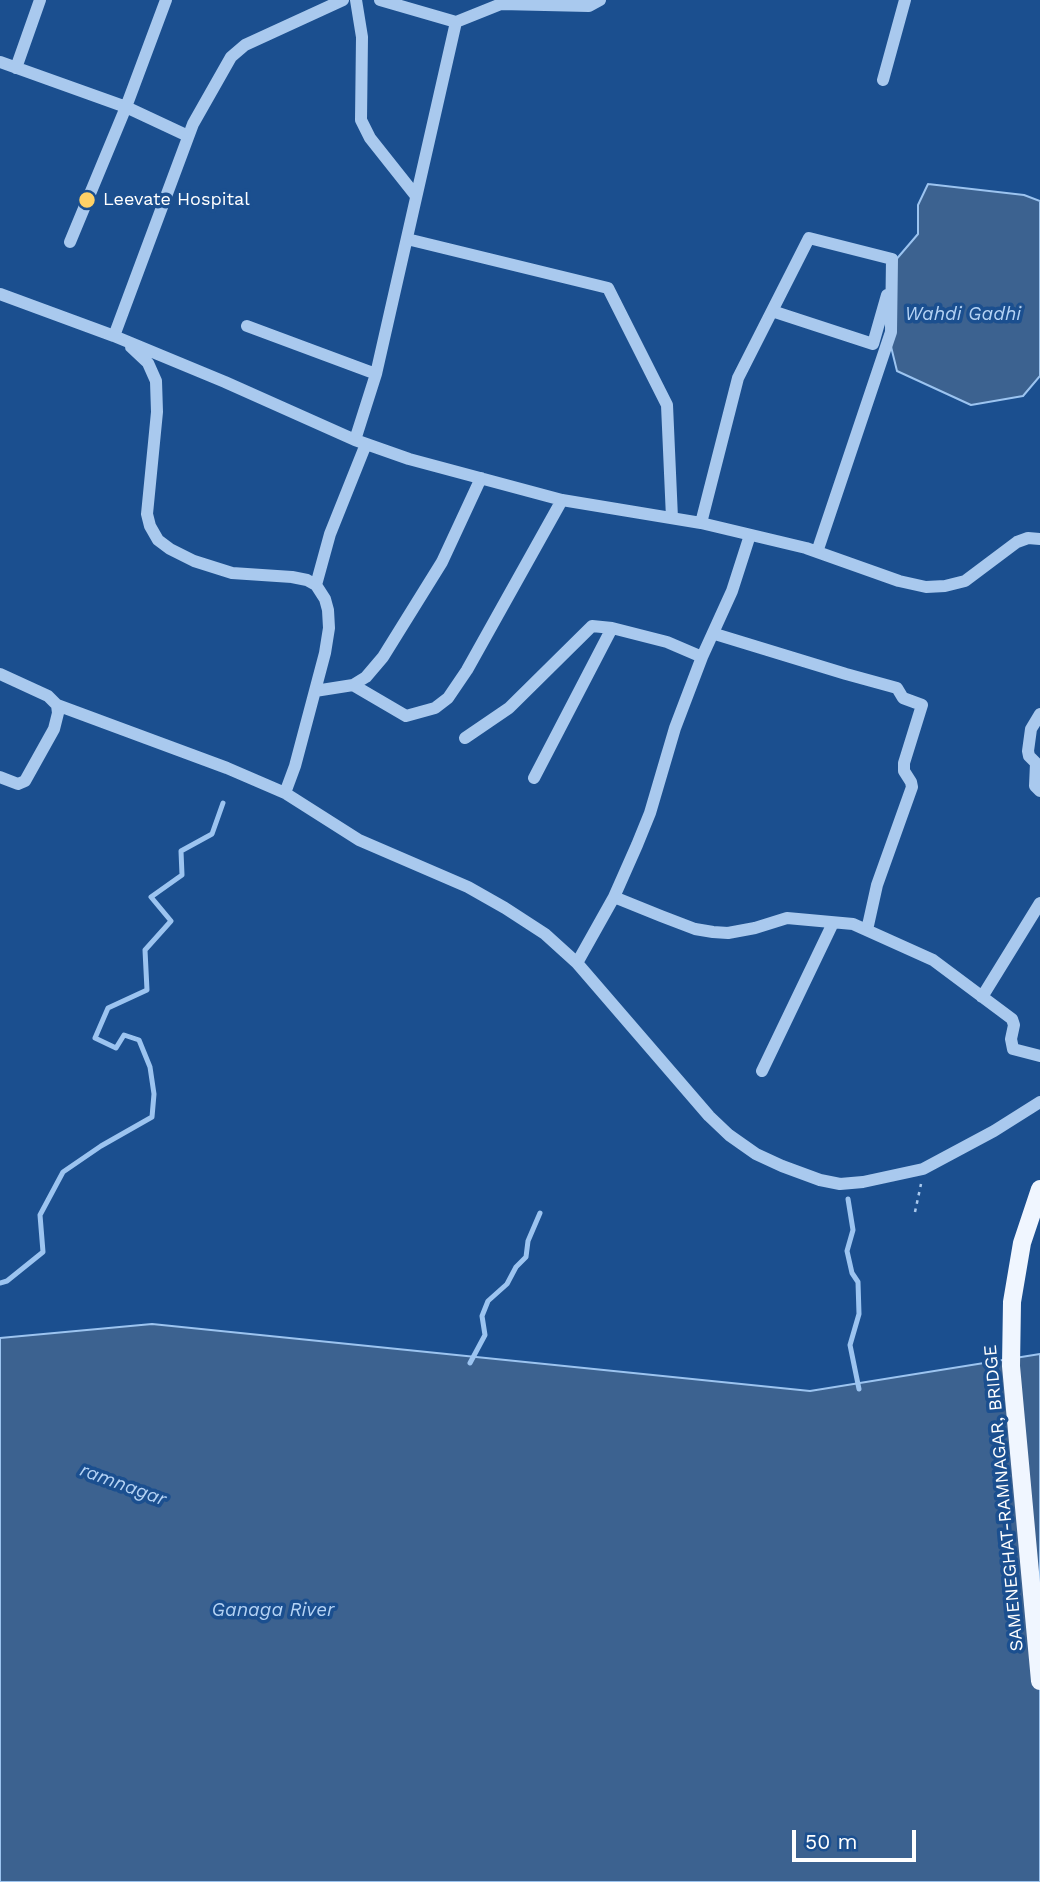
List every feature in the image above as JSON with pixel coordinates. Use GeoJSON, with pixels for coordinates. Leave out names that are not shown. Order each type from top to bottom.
{"type":"FeatureCollection","features":[{"type":"Feature","properties":{"kind":"main road","name":"SAMENEGHAT-RAMNAGAR, BRIDGE"},"geometry":{"type":"LineString","coordinates":[[1040,1189],[1022,1243],[1012,1303],[1011,1366],[1040,1681]]}},
{"type":"Feature","properties":{"kind":"street"},"geometry":{"type":"LineString","coordinates":[[16,68],[40,0]]}},
{"type":"Feature","properties":{"kind":"street"},"geometry":{"type":"LineString","coordinates":[[114,336],[188,136],[204,102],[231,57],[245,45],[343,0]]}},
{"type":"Feature","properties":{"kind":"street"},"geometry":{"type":"LineString","coordinates":[[356,0],[362,37],[361,120],[370,138],[416,196]]}},
{"type":"Feature","properties":{"kind":"street"},"geometry":{"type":"LineString","coordinates":[[380,0],[456,22],[502,2],[589,6],[600,0]]}},
{"type":"Feature","properties":{"kind":"street"},"geometry":{"type":"LineString","coordinates":[[883,80],[905,0]]}},
{"type":"Feature","properties":{"kind":"street"},"geometry":{"type":"LineString","coordinates":[[70,242],[127,107],[164,1]]}},
{"type":"Feature","properties":{"kind":"street"},"geometry":{"type":"LineString","coordinates":[[285,793],[315,691],[329,628],[328,610],[316,585],[361,442],[456,22]]}},
{"type":"Feature","properties":{"kind":"street"},"geometry":{"type":"LineString","coordinates":[[0,62],[127,107],[188,136]]}},
{"type":"Feature","properties":{"kind":"street"},"geometry":{"type":"LineString","coordinates":[[701,523],[738,378],[809,238],[892,259],[891,332],[817,552]]}},
{"type":"Feature","properties":{"kind":"street"},"geometry":{"type":"LineString","coordinates":[[407,239],[608,288],[667,405],[672,518]]}},
{"type":"Feature","properties":{"kind":"street"},"geometry":{"type":"LineString","coordinates":[[772,311],[873,344],[892,279]]}},
{"type":"Feature","properties":{"kind":"street"},"geometry":{"type":"LineString","coordinates":[[0,294],[114,336],[361,442],[409,459],[562,500],[701,523],[750,535],[817,552],[899,581],[926,587],[965,581],[1017,542],[1028,538],[1040,539]]}},
{"type":"Feature","properties":{"kind":"street"},"geometry":{"type":"LineString","coordinates":[[247,326],[376,374]]}},
{"type":"Feature","properties":{"kind":"street"},"geometry":{"type":"LineString","coordinates":[[126,342],[148,363],[156,381],[157,412],[147,506],[150,526],[158,540],[194,561],[232,573],[292,577],[316,585]]}},
{"type":"Feature","properties":{"kind":"street"},"geometry":{"type":"LineString","coordinates":[[315,691],[353,685],[366,677],[383,657],[442,562],[481,478]]}},
{"type":"Feature","properties":{"kind":"street"},"geometry":{"type":"LineString","coordinates":[[353,685],[406,716],[435,708],[448,698],[467,670],[562,500]]}},
{"type":"Feature","properties":{"kind":"street"},"geometry":{"type":"LineString","coordinates":[[577,963],[614,897],[650,813],[675,728],[702,657],[715,634],[732,591],[750,535]]}},
{"type":"Feature","properties":{"kind":"street"},"geometry":{"type":"LineString","coordinates":[[465,738],[509,708],[589,628],[597,625],[667,642],[702,657]]}},
{"type":"Feature","properties":{"kind":"street"},"geometry":{"type":"LineString","coordinates":[[534,778],[612,628]]}},
{"type":"Feature","properties":{"kind":"street"},"geometry":{"type":"LineString","coordinates":[[715,634],[897,688],[903,698],[922,705],[904,763],[905,774],[912,787],[877,885],[867,930]]}},
{"type":"Feature","properties":{"kind":"street"},"geometry":{"type":"LineString","coordinates":[[0,674],[48,696],[57,705],[227,768],[285,793],[359,841],[468,887],[505,908],[545,934],[577,963],[709,1116],[729,1135],[756,1154],[808,1175],[840,1184],[863,1182],[923,1169],[994,1131],[1040,1102]]}},
{"type":"Feature","properties":{"kind":"street"},"geometry":{"type":"LineString","coordinates":[[0,777],[18,785],[25,781],[54,729],[57,705]]}},
{"type":"Feature","properties":{"kind":"street"},"geometry":{"type":"LineString","coordinates":[[1040,714],[1031,729],[1028,751],[1036,763],[1035,786],[1040,791]]}},
{"type":"Feature","properties":{"kind":"street"},"geometry":{"type":"LineString","coordinates":[[614,897],[661,916],[713,932],[728,933],[755,928],[787,918],[853,924],[933,960],[1012,1019],[1013,1049],[1040,1056]]}},
{"type":"Feature","properties":{"kind":"street"},"geometry":{"type":"LineString","coordinates":[[982,997],[1040,903]]}},
{"type":"Feature","properties":{"kind":"street"},"geometry":{"type":"LineString","coordinates":[[762,1071],[834,923]]}},
{"type":"Feature","properties":{"kind":"path"},"geometry":{"type":"LineString","coordinates":[[915,1212],[923,1169]]}},
{"type":"Feature","properties":{"kind":"water","name":"Wahdi Gadhi"},"geometry":{"type":"Polygon","coordinates":[[[928,184],[1024,195],[1040,201],[1040,376],[1023,396],[971,405],[897,371],[884,318],[894,262],[918,234],[918,205],[928,184]]]}},
{"type":"Feature","properties":{"kind":"water","name":"Ganaga River"},"geometry":{"type":"Polygon","coordinates":[[[152,1324],[810,1391],[1040,1354],[1040,1882],[0,1882],[0,1338],[152,1324]]]}},
{"type":"Feature","properties":{"kind":"waterway","name":"ramnagar"},"geometry":{"type":"LineString","coordinates":[[0,1283],[7,1281],[43,1252],[40,1215],[63,1172],[101,1146],[152,1117],[154,1094],[150,1067],[139,1040],[124,1035],[116,1048],[95,1038],[108,1008],[147,990],[145,950],[171,921],[151,897],[182,875],[181,851],[212,834],[223,803]]}},
{"type":"Feature","properties":{"kind":"waterway","name":"ramnagar"},"geometry":{"type":"LineString","coordinates":[[848,1199],[853,1230],[847,1251],[852,1273],[858,1282],[859,1314],[850,1345],[859,1389]]}},
{"type":"Feature","properties":{"kind":"waterway","name":"ramnagar"},"geometry":{"type":"LineString","coordinates":[[470,1363],[485,1335],[482,1316],[488,1301],[507,1284],[516,1267],[526,1257],[528,1241],[540,1213]]}},
{"type":"Feature","properties":{"kind":"place","name":"Leevate Hospital"},"geometry":{"type":"Point","coordinates":[87,200]}}]}
